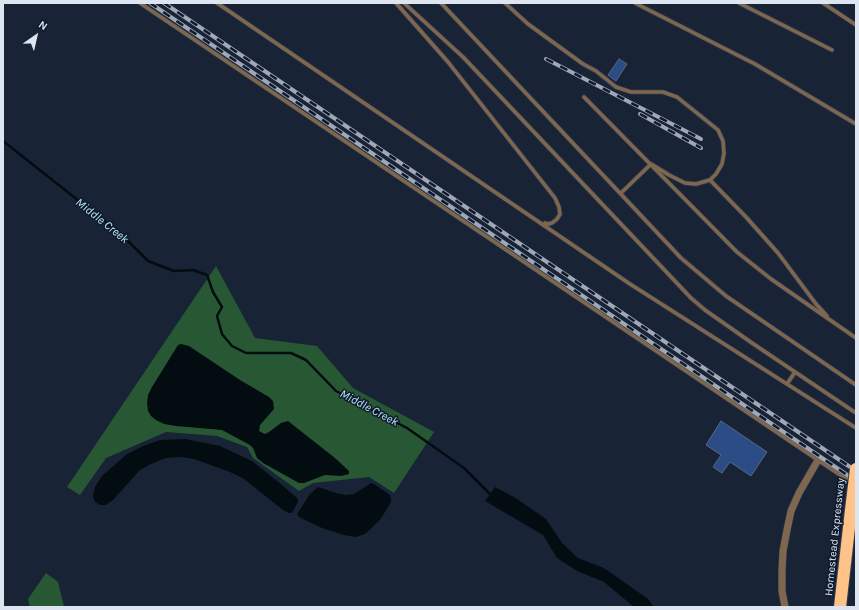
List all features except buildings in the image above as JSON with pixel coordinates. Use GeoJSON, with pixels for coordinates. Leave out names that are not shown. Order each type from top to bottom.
{"type":"FeatureCollection","features":[{"type":"Feature","properties":{"kind":"highway","name":"Homestead Expressway"},"geometry":{"type":"LineString","coordinates":[[840,607],[856,469]]}},
{"type":"Feature","properties":{"kind":"street"},"geometry":{"type":"LineString","coordinates":[[784,607],[782,591],[783,551],[791,511],[799,493],[818,460]]}},
{"type":"Feature","properties":{"kind":"lane"},"geometry":{"type":"LineString","coordinates":[[140,3],[856,486]]}},
{"type":"Feature","properties":{"kind":"lane"},"geometry":{"type":"LineString","coordinates":[[217,3],[666,307],[856,428]]}},
{"type":"Feature","properties":{"kind":"lane"},"geometry":{"type":"LineString","coordinates":[[396,3],[457,73],[556,198],[560,207],[560,214],[557,219],[548,224],[540,221]]}},
{"type":"Feature","properties":{"kind":"lane"},"geometry":{"type":"LineString","coordinates":[[404,3],[463,57],[691,298],[724,324],[856,413]]}},
{"type":"Feature","properties":{"kind":"lane"},"geometry":{"type":"LineString","coordinates":[[441,3],[681,258],[726,296],[856,385]]}},
{"type":"Feature","properties":{"kind":"lane"},"geometry":{"type":"LineString","coordinates":[[505,3],[528,24],[583,64],[596,71],[616,87],[631,92],[663,92],[677,97],[718,130],[723,141],[724,153],[722,164],[710,180],[696,184],[685,183],[651,164]]}},
{"type":"Feature","properties":{"kind":"lane"},"geometry":{"type":"LineString","coordinates":[[636,3],[755,64],[856,124]]}},
{"type":"Feature","properties":{"kind":"lane"},"geometry":{"type":"LineString","coordinates":[[739,3],[832,50]]}},
{"type":"Feature","properties":{"kind":"lane"},"geometry":{"type":"LineString","coordinates":[[823,3],[856,25]]}},
{"type":"Feature","properties":{"kind":"lane"},"geometry":{"type":"LineString","coordinates":[[584,97],[737,252],[771,279],[856,338]]}},
{"type":"Feature","properties":{"kind":"lane"},"geometry":{"type":"LineString","coordinates":[[621,193],[651,164]]}},
{"type":"Feature","properties":{"kind":"lane"},"geometry":{"type":"LineString","coordinates":[[710,180],[778,253],[816,304],[833,322]]}},
{"type":"Feature","properties":{"kind":"lane"},"geometry":{"type":"LineString","coordinates":[[787,384],[795,372]]}},
{"type":"Feature","properties":{"kind":"green space"},"geometry":{"type":"Polygon","coordinates":[[[216,266],[255,338],[317,346],[353,388],[434,432],[394,493],[369,477],[313,483],[299,491],[253,458],[247,447],[217,436],[166,432],[106,458],[80,495],[67,487],[216,266]]]}},
{"type":"Feature","properties":{"kind":"green space"},"geometry":{"type":"Polygon","coordinates":[[[46,573],[58,582],[64,607],[30,607],[28,599],[46,573]]]}},
{"type":"Feature","properties":{"kind":"shaded area"},"geometry":{"type":"Polygon","coordinates":[[[181,344],[189,346],[273,401],[274,409],[260,425],[259,431],[265,434],[281,423],[288,421],[335,458],[349,471],[349,474],[341,476],[325,475],[304,483],[299,483],[263,463],[257,458],[253,448],[250,445],[222,430],[176,426],[164,424],[156,420],[148,411],[148,395],[178,345],[181,344]]]}},
{"type":"Feature","properties":{"kind":"shaded area"},"geometry":{"type":"Polygon","coordinates":[[[185,439],[220,446],[252,461],[298,499],[292,513],[283,510],[244,479],[230,472],[194,459],[181,457],[166,458],[140,470],[114,499],[106,505],[100,505],[95,502],[93,496],[95,487],[102,476],[127,454],[160,440],[185,439]]]}},
{"type":"Feature","properties":{"kind":"shaded area"},"geometry":{"type":"Polygon","coordinates":[[[371,483],[390,495],[391,502],[380,520],[365,534],[356,537],[344,535],[322,528],[299,517],[297,514],[310,494],[318,487],[346,495],[354,494],[371,483]]]}},
{"type":"Feature","properties":{"kind":"shaded area"},"geometry":{"type":"Polygon","coordinates":[[[495,487],[514,497],[546,519],[562,543],[578,558],[604,568],[648,599],[654,607],[634,607],[604,582],[577,571],[557,558],[543,535],[485,501],[495,487]]]}},
{"type":"Feature","properties":{"kind":"waterway","name":"Middle Creek"},"geometry":{"type":"LineString","coordinates":[[3,141],[122,235],[148,261],[174,271],[193,270],[207,275],[213,292],[222,307],[217,316],[222,334],[232,346],[246,353],[291,353],[306,360],[336,391],[407,428],[464,468],[492,496]]}},
{"type":"Feature","properties":{"kind":"railway"},"geometry":{"type":"LineString","coordinates":[[150,3],[856,481]]}},
{"type":"Feature","properties":{"kind":"railway"},"geometry":{"type":"LineString","coordinates":[[164,3],[856,471]]}},
{"type":"Feature","properties":{"kind":"railway"},"geometry":{"type":"LineString","coordinates":[[546,59],[701,139]]}},
{"type":"Feature","properties":{"kind":"railway"},"geometry":{"type":"LineString","coordinates":[[640,114],[701,148]]}}]}
